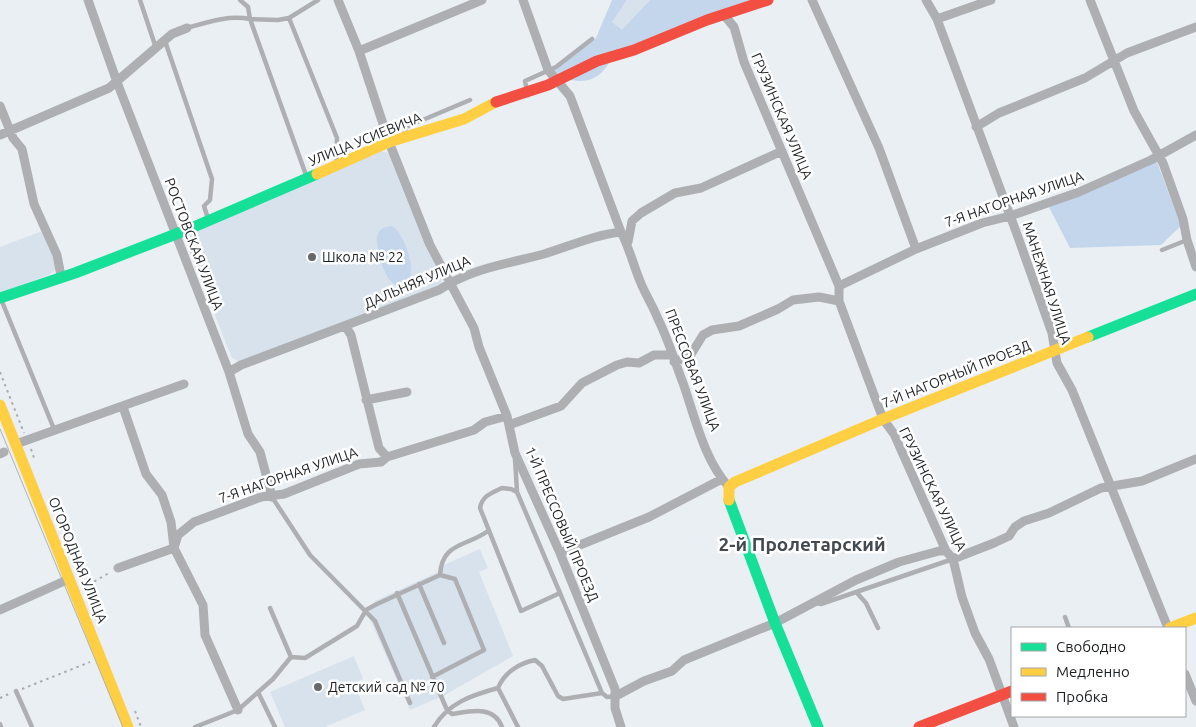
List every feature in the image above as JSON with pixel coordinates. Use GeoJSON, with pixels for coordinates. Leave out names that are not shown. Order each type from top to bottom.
{"type":"FeatureCollection","features":[{"type":"Feature","properties":{"kind":"street","name":"РОСТОВСКАЯ УЛИЦА"},"geometry":{"type":"LineString","coordinates":[[88,0],[117,82],[228,372],[248,434],[260,452],[272,497]]}},
{"type":"Feature","properties":{"kind":"street","name":"1-Й ПРЕССОВЫЙ ПРОЕЗД"},"geometry":{"type":"LineString","coordinates":[[338,0],[359,51],[389,142],[430,245],[474,328],[479,347],[508,421],[515,453],[560,554],[615,689],[615,708],[620,727]]}},
{"type":"Feature","properties":{"kind":"street"},"geometry":{"type":"LineString","coordinates":[[359,51],[482,0]]}},
{"type":"Feature","properties":{"kind":"street","name":"ПРЕССОВАЯ УЛИЦА"},"geometry":{"type":"LineString","coordinates":[[523,0],[548,70],[570,96],[621,232],[628,242],[637,274],[650,305],[658,318],[688,402],[726,483],[729,501],[775,623],[818,727]]}},
{"type":"Feature","properties":{"kind":"street","name":"УЛИЦА УСИЕВИЧА"},"geometry":{"type":"LineString","coordinates":[[0,298],[61,276],[75,273],[176,234],[389,142],[464,119],[501,99],[556,81],[597,61],[768,0]]}},
{"type":"Feature","properties":{"kind":"street"},"geometry":{"type":"LineString","coordinates":[[812,0],[879,148],[916,248]]}},
{"type":"Feature","properties":{"kind":"street","name":"МАНЕЖНАЯ УЛИЦА"},"geometry":{"type":"LineString","coordinates":[[926,0],[937,19],[969,102],[976,128],[1052,333],[1057,363],[1072,390],[1169,627]]}},
{"type":"Feature","properties":{"kind":"street"},"geometry":{"type":"LineString","coordinates":[[937,19],[991,0]]}},
{"type":"Feature","properties":{"kind":"street"},"geometry":{"type":"LineString","coordinates":[[1090,0],[1134,111],[1160,156],[1183,219],[1187,240],[1196,267]]}},
{"type":"Feature","properties":{"kind":"street","name":"ГРУЗИНСКАЯ УЛИЦА"},"geometry":{"type":"LineString","coordinates":[[724,15],[734,27],[744,62],[833,275],[840,286],[839,300],[883,419],[894,434],[946,551],[953,559],[962,597],[974,633],[1007,693],[1011,712]]}},
{"type":"Feature","properties":{"kind":"street"},"geometry":{"type":"LineString","coordinates":[[976,128],[999,113],[1086,78],[1104,68],[1113,60],[1196,27]]}},
{"type":"Feature","properties":{"kind":"street"},"geometry":{"type":"LineString","coordinates":[[0,135],[109,88],[172,34],[187,28]]}},
{"type":"Feature","properties":{"kind":"street"},"geometry":{"type":"LineString","coordinates":[[0,106],[10,131],[22,149],[34,204],[57,255],[61,276]]}},
{"type":"Feature","properties":{"kind":"street","name":"7-Я НАГОРНАЯ УЛИЦА"},"geometry":{"type":"LineString","coordinates":[[840,286],[916,248],[982,223],[1010,216],[1079,192],[1160,156],[1196,135]]}},
{"type":"Feature","properties":{"kind":"street"},"geometry":{"type":"LineString","coordinates":[[628,242],[632,221],[641,213],[675,194],[701,188],[782,151]]}},
{"type":"Feature","properties":{"kind":"street","name":"ДАЛЬНЯЯ УЛИЦА"},"geometry":{"type":"LineString","coordinates":[[228,372],[241,365],[346,327],[439,290],[475,270],[544,254],[606,233],[621,232]]}},
{"type":"Feature","properties":{"kind":"street","name":"7-Й НАГОРНЫЙ ПРОЕЗД"},"geometry":{"type":"LineString","coordinates":[[560,554],[649,518],[726,483],[735,482],[883,419],[1196,294]]}},
{"type":"Feature","properties":{"kind":"street","name":"7-Я НАГОРНАЯ УЛИЦА"},"geometry":{"type":"LineString","coordinates":[[174,548],[178,535],[194,522],[261,497],[272,497],[359,464],[381,462],[387,456],[474,430],[485,422],[508,421],[561,406],[582,383],[617,365],[627,362],[639,362],[654,355],[673,359],[690,356],[703,335],[712,330],[739,326],[778,309],[792,300],[819,297],[839,300]]}},
{"type":"Feature","properties":{"kind":"street"},"geometry":{"type":"LineString","coordinates":[[346,327],[351,335],[379,448],[387,456]]}},
{"type":"Feature","properties":{"kind":"street"},"geometry":{"type":"LineString","coordinates":[[16,444],[184,384]]}},
{"type":"Feature","properties":{"kind":"street"},"geometry":{"type":"LineString","coordinates":[[366,400],[407,392]]}},
{"type":"Feature","properties":{"kind":"street","name":"ОГОРОДНАЯ УЛИЦА"},"geometry":{"type":"LineString","coordinates":[[0,405],[128,727]]}},
{"type":"Feature","properties":{"kind":"street"},"geometry":{"type":"LineString","coordinates":[[123,407],[146,474],[162,495],[171,522],[174,548],[203,605],[205,635],[238,710]]}},
{"type":"Feature","properties":{"kind":"street"},"geometry":{"type":"LineString","coordinates":[[953,559],[1009,536],[1015,527],[1024,521],[1111,486],[1142,481],[1196,459]]}},
{"type":"Feature","properties":{"kind":"street"},"geometry":{"type":"LineString","coordinates":[[118,568],[174,548]]}},
{"type":"Feature","properties":{"kind":"street"},"geometry":{"type":"LineString","coordinates":[[616,696],[644,681],[672,671],[684,660],[775,623],[856,580],[899,562],[939,551],[946,551]]}},
{"type":"Feature","properties":{"kind":"street"},"geometry":{"type":"LineString","coordinates":[[0,610],[69,579]]}},
{"type":"Feature","properties":{"kind":"street"},"geometry":{"type":"LineString","coordinates":[[1172,627],[1196,618]]}},
{"type":"Feature","properties":{"kind":"street"},"geometry":{"type":"LineString","coordinates":[[1186,676],[1196,701]]}},
{"type":"Feature","properties":{"kind":"street"},"geometry":{"type":"LineString","coordinates":[[919,727],[1007,693]]}},
{"type":"Feature","properties":{"kind":"lane"},"geometry":{"type":"LineString","coordinates":[[140,0],[156,48]]}},
{"type":"Feature","properties":{"kind":"lane"},"geometry":{"type":"LineString","coordinates":[[240,0],[248,7],[250,19],[307,178]]}},
{"type":"Feature","properties":{"kind":"lane"},"geometry":{"type":"LineString","coordinates":[[187,28],[230,17],[278,20],[289,18],[318,0]]}},
{"type":"Feature","properties":{"kind":"lane"},"geometry":{"type":"LineString","coordinates":[[289,18],[336,138],[336,165]]}},
{"type":"Feature","properties":{"kind":"lane"},"geometry":{"type":"LineString","coordinates":[[527,91],[525,81],[556,67],[592,38]]}},
{"type":"Feature","properties":{"kind":"lane"},"geometry":{"type":"LineString","coordinates":[[165,41],[212,179],[210,200],[204,206],[208,220]]}},
{"type":"Feature","properties":{"kind":"lane"},"geometry":{"type":"LineString","coordinates":[[404,138],[406,127],[470,100]]}},
{"type":"Feature","properties":{"kind":"lane"},"geometry":{"type":"LineString","coordinates":[[1162,250],[1187,240]]}},
{"type":"Feature","properties":{"kind":"lane"},"geometry":{"type":"LineString","coordinates":[[0,298],[54,429]]}},
{"type":"Feature","properties":{"kind":"lane"},"geometry":{"type":"LineString","coordinates":[[515,453],[517,492],[602,694]]}},
{"type":"Feature","properties":{"kind":"lane"},"geometry":{"type":"LineString","coordinates":[[517,492],[502,488],[486,496],[481,501],[480,508],[521,611],[560,593]]}},
{"type":"Feature","properties":{"kind":"lane"},"geometry":{"type":"LineString","coordinates":[[272,497],[310,555],[375,621],[410,703]]}},
{"type":"Feature","properties":{"kind":"lane"},"geometry":{"type":"LineString","coordinates":[[440,575],[441,563],[448,552],[488,531]]}},
{"type":"Feature","properties":{"kind":"lane"},"geometry":{"type":"LineString","coordinates":[[814,602],[821,604],[857,593],[953,559]]}},
{"type":"Feature","properties":{"kind":"lane"},"geometry":{"type":"LineString","coordinates":[[291,657],[305,658],[357,626],[366,610],[397,593],[440,575],[455,579],[484,650],[432,677]]}},
{"type":"Feature","properties":{"kind":"lane"},"geometry":{"type":"LineString","coordinates":[[419,584],[444,643]]}},
{"type":"Feature","properties":{"kind":"lane"},"geometry":{"type":"LineString","coordinates":[[397,593],[447,710],[452,714],[479,710],[492,713],[500,720],[502,727]]}},
{"type":"Feature","properties":{"kind":"lane"},"geometry":{"type":"LineString","coordinates":[[857,593],[866,603],[878,628]]}},
{"type":"Feature","properties":{"kind":"lane"},"geometry":{"type":"LineString","coordinates":[[270,608],[291,657]]}},
{"type":"Feature","properties":{"kind":"lane"},"geometry":{"type":"LineString","coordinates":[[1066,617],[1069,627]]}},
{"type":"Feature","properties":{"kind":"lane"},"geometry":{"type":"LineString","coordinates":[[195,727],[238,710],[273,679],[291,657]]}},
{"type":"Feature","properties":{"kind":"lane"},"geometry":{"type":"LineString","coordinates":[[518,727],[498,688],[502,677],[525,662],[535,660],[542,666],[558,696],[562,699],[602,694],[607,697],[616,696]]}},
{"type":"Feature","properties":{"kind":"lane"},"geometry":{"type":"LineString","coordinates":[[434,727],[447,710],[457,702],[498,688]]}},
{"type":"Feature","properties":{"kind":"lane"},"geometry":{"type":"LineString","coordinates":[[16,692],[32,727]]}},
{"type":"Feature","properties":{"kind":"lane"},"geometry":{"type":"LineString","coordinates":[[258,692],[275,727]]}},
{"type":"Feature","properties":{"kind":"path"},"geometry":{"type":"LineString","coordinates":[[83,588],[118,568]]}},
{"type":"Feature","properties":{"kind":"path"},"geometry":{"type":"LineString","coordinates":[[0,698],[101,656]]}},
{"type":"Feature","properties":{"kind":"shaded area"},"geometry":{"type":"Polygon","coordinates":[[[612,0],[627,0],[612,22],[622,30],[650,0],[751,0],[610,61],[605,69],[594,78],[580,81],[556,77],[553,71],[596,38],[612,0]]]}},
{"type":"Feature","properties":{"kind":"shaded area"},"geometry":{"type":"Polygon","coordinates":[[[627,0],[650,0],[622,31],[612,22],[627,0]]]}},
{"type":"Feature","properties":{"kind":"shaded area","name":"Школа № 22"},"geometry":{"type":"Polygon","coordinates":[[[381,151],[389,153],[442,277],[441,284],[437,288],[240,362],[232,358],[187,246],[191,234],[381,151]]]}},
{"type":"Feature","properties":{"kind":"shaded area"},"geometry":{"type":"Polygon","coordinates":[[[1157,162],[1181,226],[1161,245],[1070,248],[1048,205],[1157,162]]]}},
{"type":"Feature","properties":{"kind":"shaded area"},"geometry":{"type":"Polygon","coordinates":[[[391,226],[401,235],[410,262],[410,278],[407,283],[400,286],[394,284],[389,278],[384,270],[378,251],[377,237],[380,230],[391,226]]]}},
{"type":"Feature","properties":{"kind":"shaded area"},"geometry":{"type":"Polygon","coordinates":[[[42,231],[54,256],[55,270],[49,275],[0,293],[0,247],[42,231]]]}},
{"type":"Feature","properties":{"kind":"shaded area"},"geometry":{"type":"Polygon","coordinates":[[[480,549],[488,568],[479,572],[513,656],[445,695],[410,710],[368,615],[375,601],[436,573],[446,564],[480,549]]]}},
{"type":"Feature","properties":{"kind":"shaded area","name":"Детский сад № 70"},"geometry":{"type":"Polygon","coordinates":[[[354,656],[363,679],[354,683],[365,710],[325,727],[285,727],[270,692],[354,656]]]}},
{"type":"Feature","properties":{"kind":"tram line"},"geometry":{"type":"LineString","coordinates":[[0,429],[123,727]]}},
{"type":"Feature","properties":{"kind":"traffic: fast"},"geometry":{"type":"LineString","coordinates":[[0,298],[75,273],[189,229],[317,174]]}},
{"type":"Feature","properties":{"kind":"traffic: fast"},"geometry":{"type":"LineString","coordinates":[[1088,337],[1196,294]]}},
{"type":"Feature","properties":{"kind":"traffic: fast"},"geometry":{"type":"LineString","coordinates":[[729,500],[775,623],[818,727]]}},
{"type":"Feature","properties":{"kind":"traffic: slow"},"geometry":{"type":"LineString","coordinates":[[317,174],[389,142],[464,119],[496,102]]}},
{"type":"Feature","properties":{"kind":"traffic: slow"},"geometry":{"type":"LineString","coordinates":[[729,500],[729,487],[735,482],[883,419],[1088,337]]}},
{"type":"Feature","properties":{"kind":"traffic: slow"},"geometry":{"type":"LineString","coordinates":[[0,405],[128,727]]}},
{"type":"Feature","properties":{"kind":"traffic: slow"},"geometry":{"type":"LineString","coordinates":[[1173,627],[1196,618]]}},
{"type":"Feature","properties":{"kind":"traffic: jam"},"geometry":{"type":"LineString","coordinates":[[496,102],[548,85],[597,61],[634,50],[707,20],[768,0]]}},
{"type":"Feature","properties":{"kind":"traffic: jam"},"geometry":{"type":"LineString","coordinates":[[919,727],[1011,691]]}},
{"type":"Feature","properties":{"kind":"place","name":"Школа № 22"},"geometry":{"type":"Point","coordinates":[312,257]}},
{"type":"Feature","properties":{"kind":"place","name":"Детский сад № 70"},"geometry":{"type":"Point","coordinates":[318,687]}},
{"type":"Feature","properties":{"kind":"district","name":"2-й Пролетарский"},"geometry":{"type":"Point","coordinates":[802,544]}}]}
